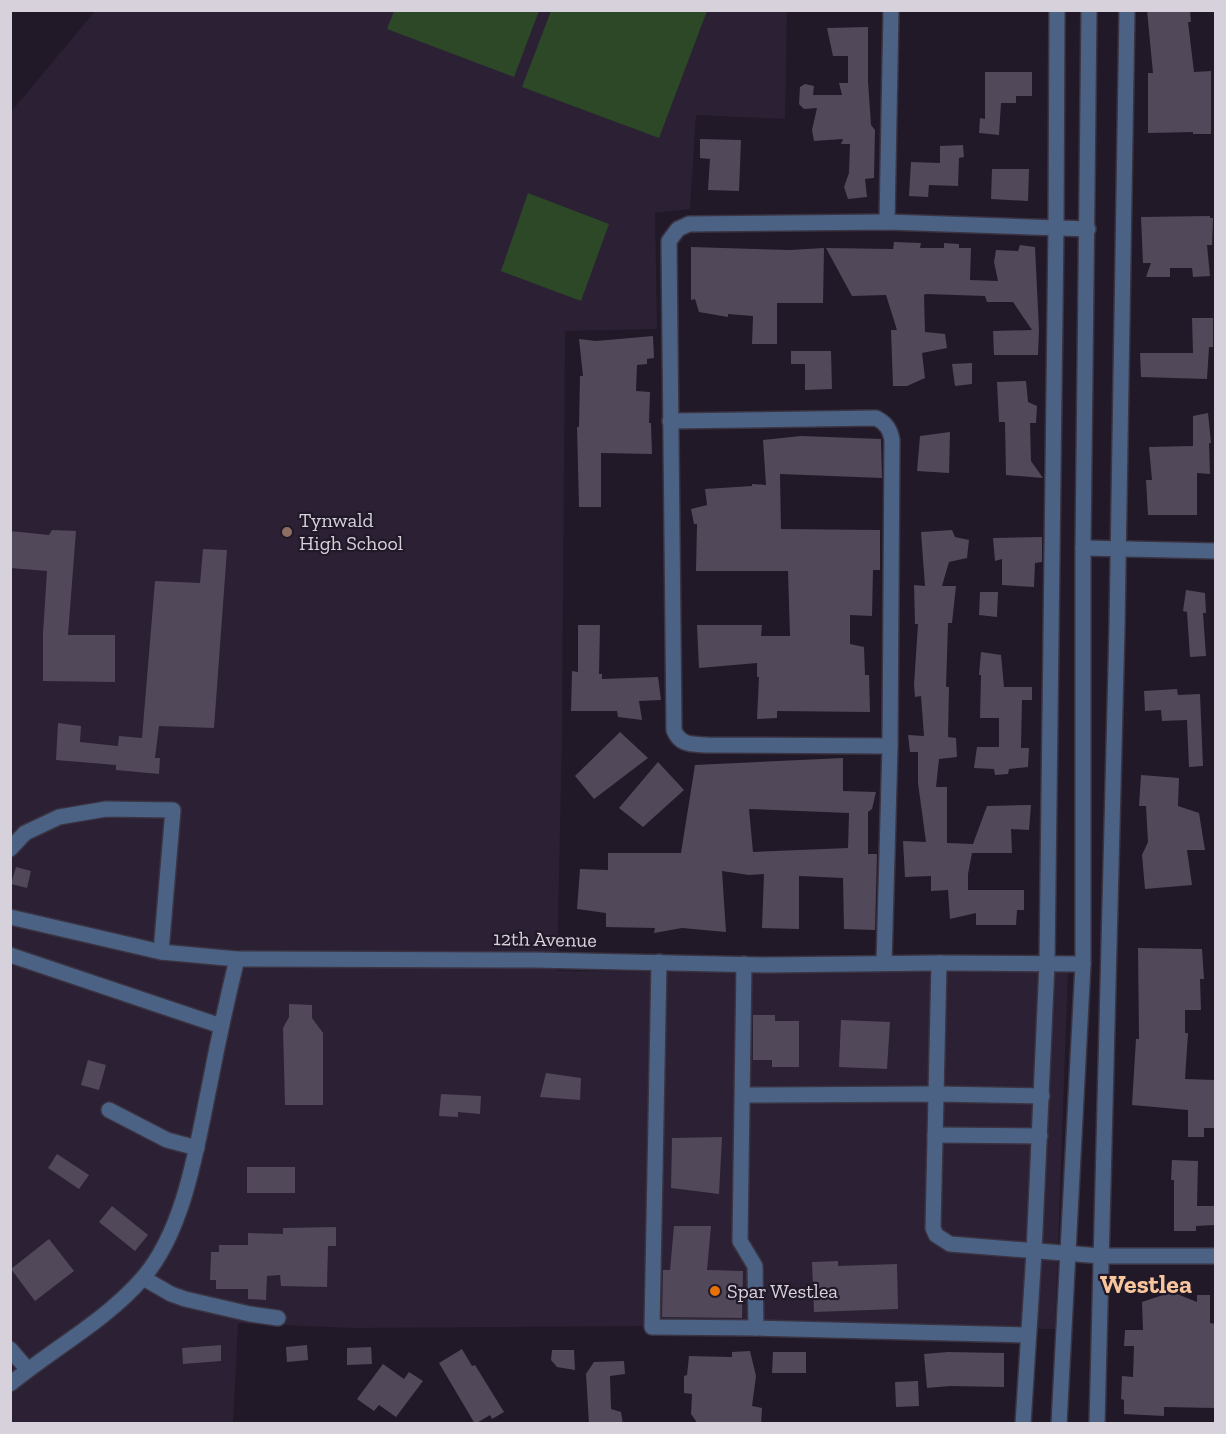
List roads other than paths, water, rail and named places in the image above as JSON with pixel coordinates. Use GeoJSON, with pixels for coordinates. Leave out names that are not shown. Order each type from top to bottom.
{"type":"FeatureCollection","features":[{"type":"Feature","properties":{"kind":"street"},"geometry":{"type":"LineString","coordinates":[[887,222],[891,10]]}},
{"type":"Feature","properties":{"kind":"street"},"geometry":{"type":"LineString","coordinates":[[1023,1424],[1034,1252],[1047,963],[1057,10]]}},
{"type":"Feature","properties":{"kind":"street"},"geometry":{"type":"LineString","coordinates":[[1059,1424],[1083,964],[1083,548],[1089,10]]}},
{"type":"Feature","properties":{"kind":"street"},"geometry":{"type":"LineString","coordinates":[[1097,1424],[1118,549],[1126,10]]}},
{"type":"Feature","properties":{"kind":"street"},"geometry":{"type":"LineString","coordinates":[[890,746],[707,745],[682,742],[676,737],[674,730],[669,241],[678,230],[689,224],[887,222],[1088,229]]}},
{"type":"Feature","properties":{"kind":"street"},"geometry":{"type":"LineString","coordinates":[[670,421],[876,418],[888,426],[892,440],[890,746],[884,963]]}},
{"type":"Feature","properties":{"kind":"street"},"geometry":{"type":"LineString","coordinates":[[1083,548],[1215,550]]}},
{"type":"Feature","properties":{"kind":"street"},"geometry":{"type":"LineString","coordinates":[[10,849],[25,834],[59,817],[106,809],[173,810],[161,952]]}},
{"type":"Feature","properties":{"kind":"street","name":"12th Avenue"},"geometry":{"type":"LineString","coordinates":[[10,917],[161,952],[237,958],[744,964],[1083,964]]}},
{"type":"Feature","properties":{"kind":"street"},"geometry":{"type":"LineString","coordinates":[[10,956],[221,1026]]}},
{"type":"Feature","properties":{"kind":"street"},"geometry":{"type":"LineString","coordinates":[[10,1384],[114,1307],[143,1278],[164,1245],[174,1226],[197,1148],[237,958]]}},
{"type":"Feature","properties":{"kind":"street"},"geometry":{"type":"LineString","coordinates":[[659,962],[652,1327],[1028,1335]]}},
{"type":"Feature","properties":{"kind":"street"},"geometry":{"type":"LineString","coordinates":[[939,963],[933,1228],[936,1235],[950,1244],[1034,1252],[1101,1256],[1215,1256]]}},
{"type":"Feature","properties":{"kind":"street"},"geometry":{"type":"LineString","coordinates":[[744,964],[740,1241],[755,1266],[756,1328]]}},
{"type":"Feature","properties":{"kind":"street"},"geometry":{"type":"LineString","coordinates":[[743,1095],[1042,1096]]}},
{"type":"Feature","properties":{"kind":"street"},"geometry":{"type":"LineString","coordinates":[[109,1110],[167,1140],[197,1148]]}},
{"type":"Feature","properties":{"kind":"street"},"geometry":{"type":"LineString","coordinates":[[935,1135],[1040,1136]]}},
{"type":"Feature","properties":{"kind":"street"},"geometry":{"type":"LineString","coordinates":[[143,1278],[185,1299],[278,1318]]}},
{"type":"Feature","properties":{"kind":"street"},"geometry":{"type":"LineString","coordinates":[[10,1349],[28,1370]]}},
{"type":"Feature","properties":{"kind":"place","name":"Tynwald High School"},"geometry":{"type":"Point","coordinates":[287,532]}},
{"type":"Feature","properties":{"kind":"place","name":"Spar Westlea"},"geometry":{"type":"Point","coordinates":[715,1291]}},
{"type":"Feature","properties":{"kind":"district","name":"Westlea"},"geometry":{"type":"Point","coordinates":[1146,1284]}}]}
